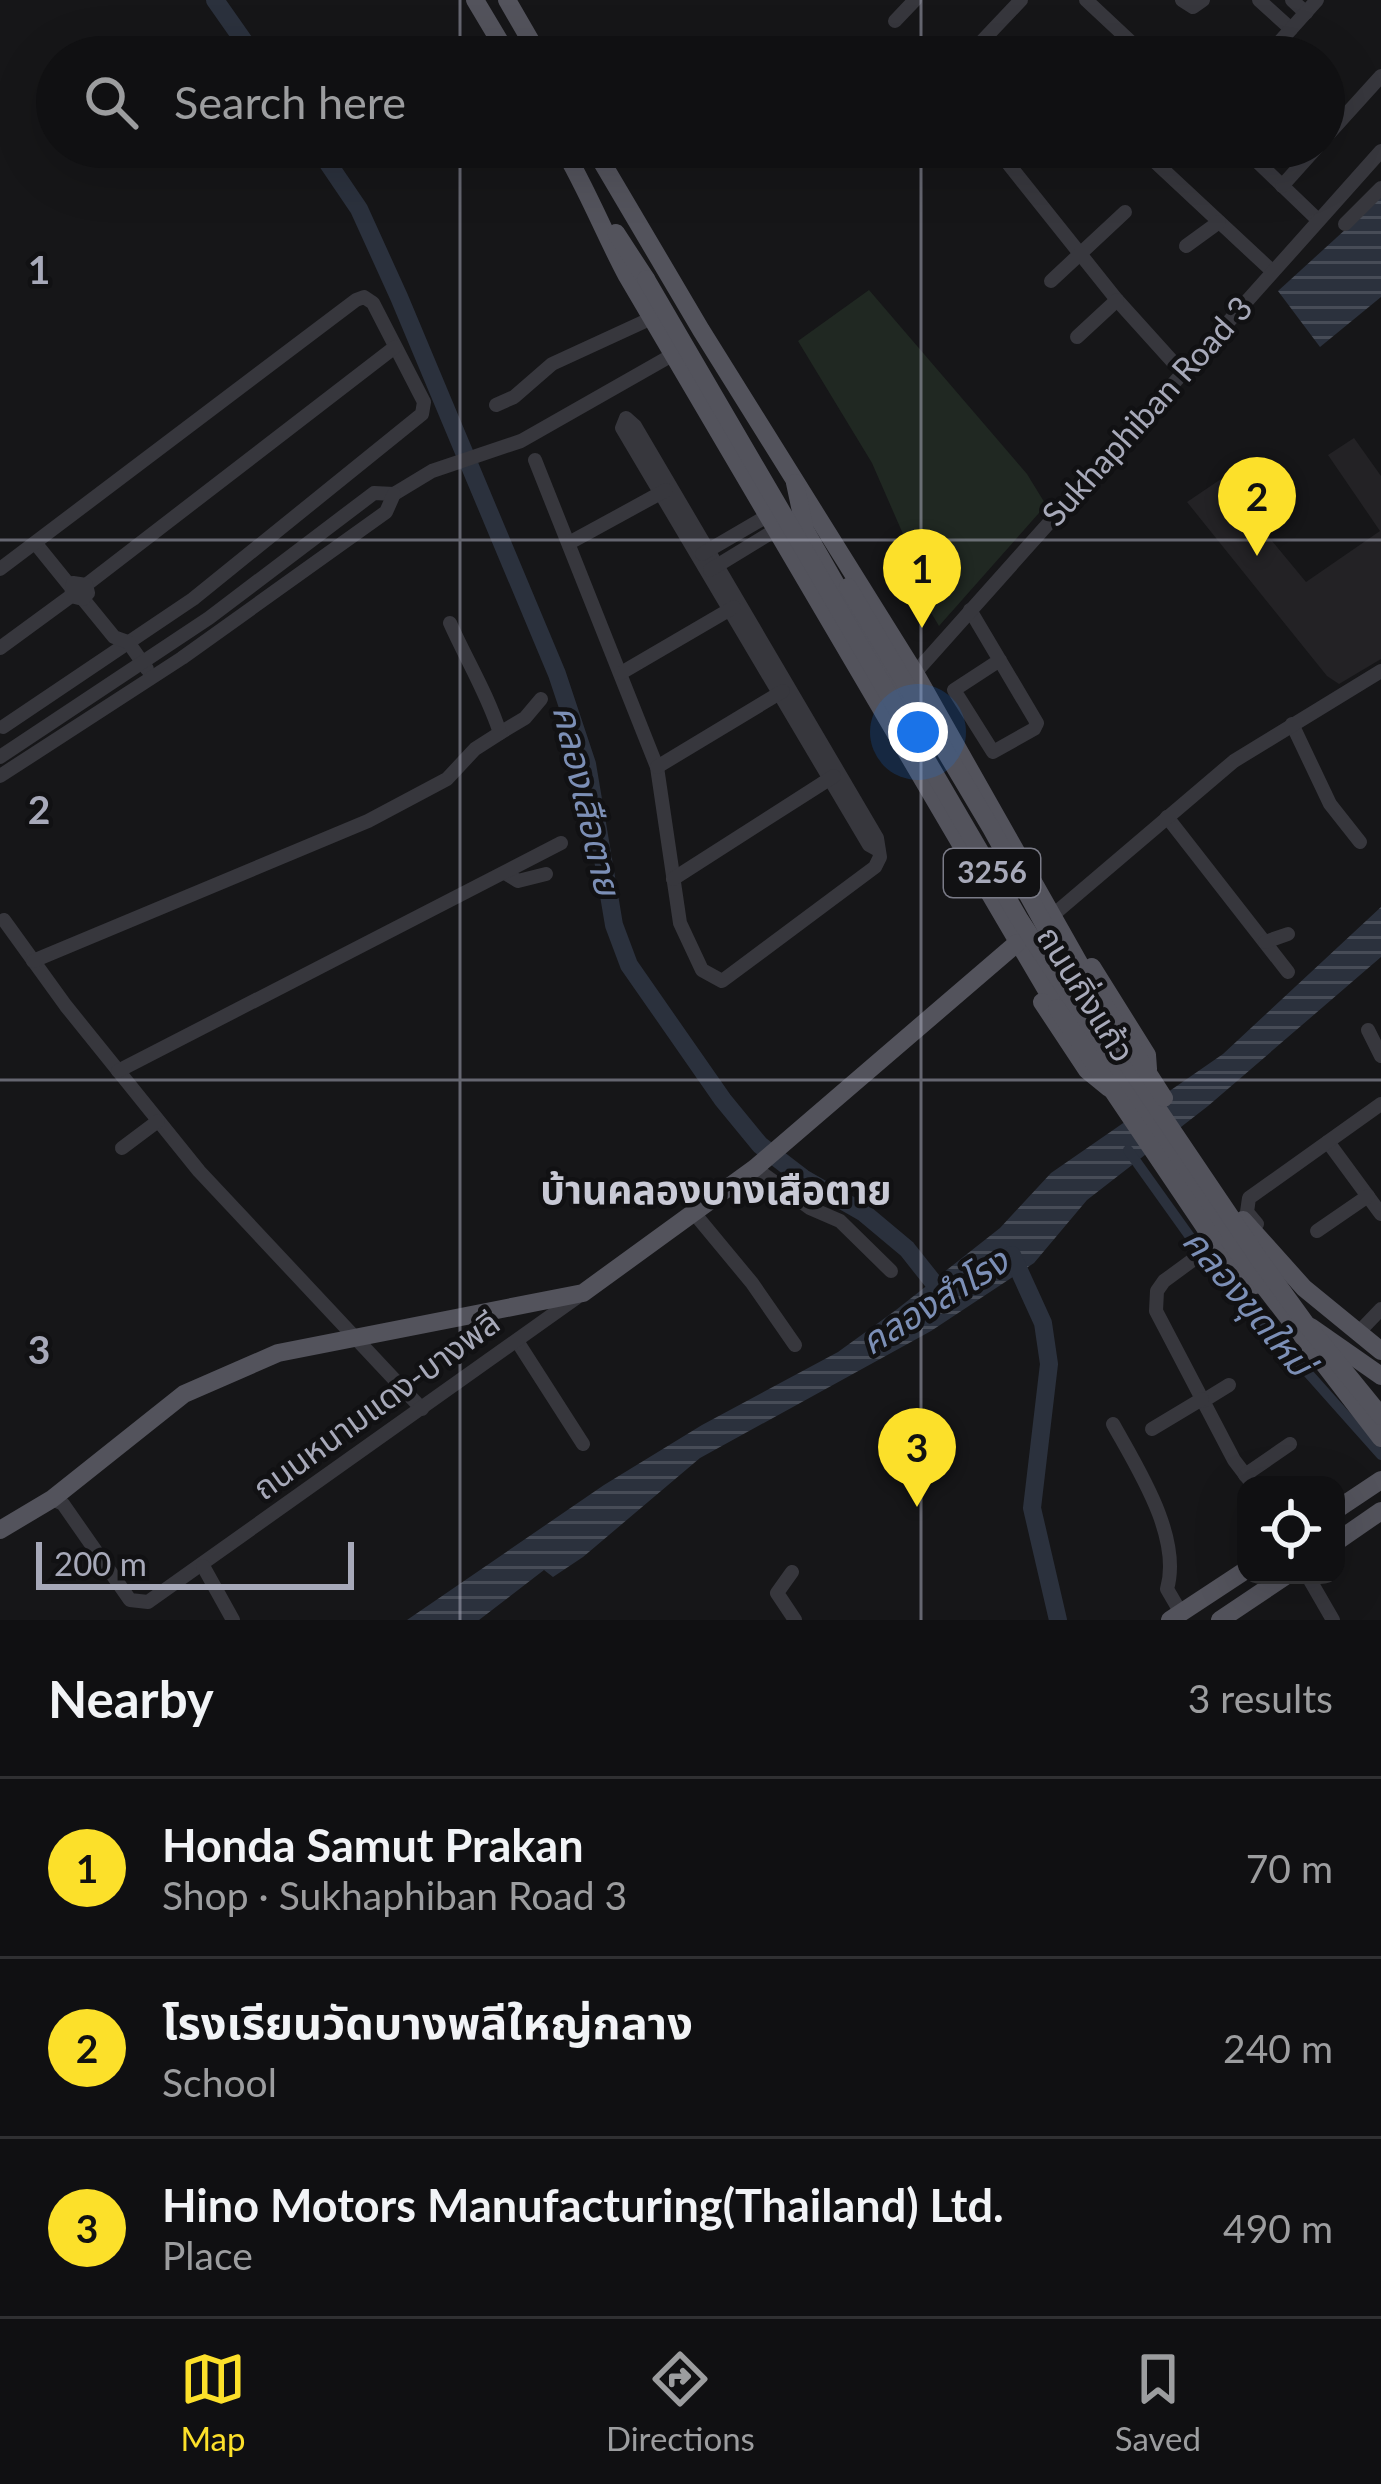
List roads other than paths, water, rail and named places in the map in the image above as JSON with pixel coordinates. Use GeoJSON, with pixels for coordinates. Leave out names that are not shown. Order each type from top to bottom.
{"type":"FeatureCollection","features":[{"type":"Feature","properties":{"kind":"main road"},"geometry":{"type":"LineString","coordinates":[[475,0],[496,36]]}},
{"type":"Feature","properties":{"kind":"main road"},"geometry":{"type":"LineString","coordinates":[[507,0],[528,36]]}},
{"type":"Feature","properties":{"kind":"main road","name":"ถนนกิ่งแก้ว"},"geometry":{"type":"LineString","coordinates":[[574,168],[652,318],[1022,951],[1207,1249],[1380,1376]]}},
{"type":"Feature","properties":{"kind":"main road","name":"ถนนกิ่งแก้ว"},"geometry":{"type":"LineString","coordinates":[[606,168],[915,673],[1087,978],[1244,1220],[1304,1288],[1381,1351]]}},
{"type":"Feature","properties":{"kind":"main road","name":"3256"},"geometry":{"type":"LineString","coordinates":[[594,203],[646,279],[1070,1000],[1236,1250],[1381,1438]]}},
{"type":"Feature","properties":{"kind":"main road","name":"3256"},"geometry":{"type":"LineString","coordinates":[[795,477],[812,543],[1033,926]]}},
{"type":"Feature","properties":{"kind":"main road","name":"3256"},"geometry":{"type":"LineString","coordinates":[[798,502],[992,828],[1093,1013],[1259,1259],[1381,1416]]}},
{"type":"Feature","properties":{"kind":"main road"},"geometry":{"type":"LineString","coordinates":[[1022,951],[1036,992],[1087,1070],[1102,1084],[1117,1089],[1148,1069],[1141,1042],[1058,924]]}},
{"type":"Feature","properties":{"kind":"main road"},"geometry":{"type":"LineString","coordinates":[[1033,926],[1087,978]]}},
{"type":"Feature","properties":{"kind":"main road","name":"ถนนหนามแดง-บางพลี"},"geometry":{"type":"LineString","coordinates":[[0,1530],[52,1499],[184,1394],[278,1353],[583,1293],[759,1164],[1022,951]]}},
{"type":"Feature","properties":{"kind":"main road"},"geometry":{"type":"LineString","coordinates":[[1345,1503],[1378,1479]]}},
{"type":"Feature","properties":{"kind":"main road"},"geometry":{"type":"LineString","coordinates":[[1345,1536],[1381,1511]]}},
{"type":"Feature","properties":{"kind":"main road"},"geometry":{"type":"LineString","coordinates":[[1175,1616],[1237,1576]]}},
{"type":"Feature","properties":{"kind":"main road"},"geometry":{"type":"LineString","coordinates":[[1220,1620],[1274,1584]]}},
{"type":"Feature","properties":{"kind":"street"},"geometry":{"type":"LineString","coordinates":[[895,21],[915,0]]}},
{"type":"Feature","properties":{"kind":"street"},"geometry":{"type":"LineString","coordinates":[[987,36],[1021,0]]}},
{"type":"Feature","properties":{"kind":"street"},"geometry":{"type":"LineString","coordinates":[[1086,0],[1125,36]]}},
{"type":"Feature","properties":{"kind":"street"},"geometry":{"type":"LineString","coordinates":[[1182,0],[1193,7],[1203,0]]}},
{"type":"Feature","properties":{"kind":"street"},"geometry":{"type":"LineString","coordinates":[[1259,0],[1291,29]]}},
{"type":"Feature","properties":{"kind":"street"},"geometry":{"type":"LineString","coordinates":[[1292,0],[1306,13]]}},
{"type":"Feature","properties":{"kind":"street"},"geometry":{"type":"LineString","coordinates":[[1285,36],[1317,0]]}},
{"type":"Feature","properties":{"kind":"street"},"geometry":{"type":"LineString","coordinates":[[1345,116],[1381,76]]}},
{"type":"Feature","properties":{"kind":"street","name":"Sukhaphiban Road 3"},"geometry":{"type":"LineString","coordinates":[[915,673],[1318,220],[1378,163]]}},
{"type":"Feature","properties":{"kind":"street"},"geometry":{"type":"LineString","coordinates":[[1012,168],[1117,300],[1182,372]]}},
{"type":"Feature","properties":{"kind":"street"},"geometry":{"type":"LineString","coordinates":[[1161,168],[1272,271]]}},
{"type":"Feature","properties":{"kind":"street"},"geometry":{"type":"LineString","coordinates":[[1264,168],[1318,220]]}},
{"type":"Feature","properties":{"kind":"street"},"geometry":{"type":"LineString","coordinates":[[1282,186],[1298,168]]}},
{"type":"Feature","properties":{"kind":"street"},"geometry":{"type":"LineString","coordinates":[[1345,224],[1381,188]]}},
{"type":"Feature","properties":{"kind":"street"},"geometry":{"type":"LineString","coordinates":[[1052,280],[1126,212]]}},
{"type":"Feature","properties":{"kind":"street"},"geometry":{"type":"LineString","coordinates":[[1186,246],[1220,223]]}},
{"type":"Feature","properties":{"kind":"street"},"geometry":{"type":"LineString","coordinates":[[0,569],[356,300],[364,297],[373,303],[424,402],[422,414],[232,570],[3,727]]}},
{"type":"Feature","properties":{"kind":"street"},"geometry":{"type":"LineString","coordinates":[[1077,337],[1117,300]]}},
{"type":"Feature","properties":{"kind":"street"},"geometry":{"type":"LineString","coordinates":[[496,405],[514,397],[552,364],[652,318]]}},
{"type":"Feature","properties":{"kind":"street"},"geometry":{"type":"LineString","coordinates":[[0,648],[395,347]]}},
{"type":"Feature","properties":{"kind":"street"},"geometry":{"type":"LineString","coordinates":[[147,670],[374,493],[394,494],[432,471],[520,441],[674,354]]}},
{"type":"Feature","properties":{"kind":"street"},"geometry":{"type":"LineString","coordinates":[[535,460],[657,767],[680,923],[702,970],[722,981],[875,867],[880,857],[626,418],[622,428],[665,490]]}},
{"type":"Feature","properties":{"kind":"street"},"geometry":{"type":"LineString","coordinates":[[569,543],[665,490]]}},
{"type":"Feature","properties":{"kind":"street"},"geometry":{"type":"LineString","coordinates":[[0,776],[132,680],[386,512],[394,494]]}},
{"type":"Feature","properties":{"kind":"street"},"geometry":{"type":"LineString","coordinates":[[702,554],[731,547],[773,522]]}},
{"type":"Feature","properties":{"kind":"street"},"geometry":{"type":"LineString","coordinates":[[317,535],[328,552]]}},
{"type":"Feature","properties":{"kind":"street"},"geometry":{"type":"LineString","coordinates":[[36,544],[118,644],[147,670]]}},
{"type":"Feature","properties":{"kind":"street"},"geometry":{"type":"LineString","coordinates":[[712,569],[731,547]]}},
{"type":"Feature","properties":{"kind":"street"},"geometry":{"type":"LineString","coordinates":[[621,673],[734,608]]}},
{"type":"Feature","properties":{"kind":"street"},"geometry":{"type":"LineString","coordinates":[[970,610],[1000,661],[1036,723],[1034,729],[993,752],[954,690],[1000,661]]}},
{"type":"Feature","properties":{"kind":"street"},"geometry":{"type":"LineString","coordinates":[[450,623],[468,665],[486,689],[500,733]]}},
{"type":"Feature","properties":{"kind":"street"},"geometry":{"type":"LineString","coordinates":[[118,644],[132,680]]}},
{"type":"Feature","properties":{"kind":"street"},"geometry":{"type":"LineString","coordinates":[[1058,924],[1234,760],[1381,670]]}},
{"type":"Feature","properties":{"kind":"street"},"geometry":{"type":"LineString","coordinates":[[0,757],[132,680]]}},
{"type":"Feature","properties":{"kind":"street"},"geometry":{"type":"LineString","coordinates":[[657,767],[783,691]]}},
{"type":"Feature","properties":{"kind":"street"},"geometry":{"type":"LineString","coordinates":[[33,961],[368,821],[447,779],[475,749],[525,718],[541,700]]}},
{"type":"Feature","properties":{"kind":"street"},"geometry":{"type":"LineString","coordinates":[[1292,724],[1330,804],[1360,842]]}},
{"type":"Feature","properties":{"kind":"street"},"geometry":{"type":"LineString","coordinates":[[674,880],[834,776]]}},
{"type":"Feature","properties":{"kind":"street"},"geometry":{"type":"LineString","coordinates":[[1167,818],[1288,972]]}},
{"type":"Feature","properties":{"kind":"street"},"geometry":{"type":"LineString","coordinates":[[118,1071],[561,843]]}},
{"type":"Feature","properties":{"kind":"street"},"geometry":{"type":"LineString","coordinates":[[505,873],[518,881],[545,874]]}},
{"type":"Feature","properties":{"kind":"street"},"geometry":{"type":"LineString","coordinates":[[4,920],[199,1171],[422,1409]]}},
{"type":"Feature","properties":{"kind":"street"},"geometry":{"type":"LineString","coordinates":[[1022,951],[1033,926]]}},
{"type":"Feature","properties":{"kind":"street"},"geometry":{"type":"LineString","coordinates":[[1264,942],[1288,934]]}},
{"type":"Feature","properties":{"kind":"street"},"geometry":{"type":"LineString","coordinates":[[1368,1030],[1381,1056]]}},
{"type":"Feature","properties":{"kind":"street"},"geometry":{"type":"LineString","coordinates":[[1304,1288],[1296,1268],[1250,1216],[1246,1204],[1381,1104]]}},
{"type":"Feature","properties":{"kind":"street"},"geometry":{"type":"LineString","coordinates":[[122,1148],[158,1120]]}},
{"type":"Feature","properties":{"kind":"street"},"geometry":{"type":"LineString","coordinates":[[1328,1142],[1381,1214]]}},
{"type":"Feature","properties":{"kind":"street"},"geometry":{"type":"LineString","coordinates":[[759,1164],[810,1208],[840,1221],[891,1270]]}},
{"type":"Feature","properties":{"kind":"street"},"geometry":{"type":"LineString","coordinates":[[1317,1231],[1367,1196]]}},
{"type":"Feature","properties":{"kind":"street"},"geometry":{"type":"LineString","coordinates":[[694,1213],[795,1345]]}},
{"type":"Feature","properties":{"kind":"street"},"geometry":{"type":"LineString","coordinates":[[1207,1249],[1163,1281],[1156,1311],[1247,1476]]}},
{"type":"Feature","properties":{"kind":"street","name":"ถนนหนามแดง-บางพลี"},"geometry":{"type":"LineString","coordinates":[[52,1499],[62,1504],[134,1602],[148,1602],[583,1293]]}},
{"type":"Feature","properties":{"kind":"street"},"geometry":{"type":"LineString","coordinates":[[1358,1333],[1381,1309]]}},
{"type":"Feature","properties":{"kind":"street"},"geometry":{"type":"LineString","coordinates":[[517,1341],[583,1444]]}},
{"type":"Feature","properties":{"kind":"street"},"geometry":{"type":"LineString","coordinates":[[1153,1430],[1229,1385]]}},
{"type":"Feature","properties":{"kind":"street"},"geometry":{"type":"LineString","coordinates":[[1113,1424],[1166,1533],[1171,1575],[1167,1589],[1175,1616]]}},
{"type":"Feature","properties":{"kind":"street"},"geometry":{"type":"LineString","coordinates":[[1254,1476],[1290,1444]]}},
{"type":"Feature","properties":{"kind":"street"},"geometry":{"type":"LineString","coordinates":[[203,1565],[233,1620]]}},
{"type":"Feature","properties":{"kind":"street"},"geometry":{"type":"LineString","coordinates":[[792,1571],[777,1592],[795,1620]]}},
{"type":"Feature","properties":{"kind":"street"},"geometry":{"type":"LineString","coordinates":[[1312,1584],[1333,1620]]}},
{"type":"Feature","properties":{"kind":"water"},"geometry":{"type":"Polygon","coordinates":[[[1381,197],[1381,297],[1320,347],[1278,291],[1381,197]]]}},
{"type":"Feature","properties":{"kind":"water","name":"คลองสำโรง"},"geometry":{"type":"Polygon","coordinates":[[[1381,907],[1381,957],[1208,1106],[1087,1200],[1034,1263],[931,1331],[700,1458],[583,1557],[553,1577],[544,1570],[479,1620],[407,1620],[604,1485],[702,1425],[838,1352],[896,1310],[1000,1228],[1051,1173],[1223,1054],[1381,907]]]}},
{"type":"Feature","properties":{"kind":"waterway","name":"คลองเสือตาย"},"geometry":{"type":"LineString","coordinates":[[215,0],[240,36]]}},
{"type":"Feature","properties":{"kind":"waterway","name":"คลองเสือตาย"},"geometry":{"type":"LineString","coordinates":[[331,168],[359,209],[399,297],[557,674],[587,764],[614,925],[629,965],[760,1145],[803,1178],[864,1213],[907,1249],[945,1297]]}},
{"type":"Feature","properties":{"kind":"waterway","name":"คลองขุดใหม่"},"geometry":{"type":"LineString","coordinates":[[1128,1150],[1203,1255],[1381,1455]]}},
{"type":"Feature","properties":{"kind":"waterway","name":"คลองสำโรง"},"geometry":{"type":"LineString","coordinates":[[1012,1255],[1043,1323],[1049,1364],[1032,1508],[1058,1620]]}},
{"type":"Feature","properties":{"kind":"place","name":"โรงเรียนวัดบางพลีใหญ่กลาง"},"geometry":{"type":"Point","coordinates":[1257,556]}},
{"type":"Feature","properties":{"kind":"place","name":"Honda Samut Prakan"},"geometry":{"type":"Point","coordinates":[922,628]}},
{"type":"Feature","properties":{"kind":"place","name":"Hino Motors Manufacturing(Thailand) Ltd."},"geometry":{"type":"Point","coordinates":[917,1507]}},
{"type":"Feature","properties":{"kind":"district","name":"บ้านคลองบางเสือตาย"},"geometry":{"type":"Point","coordinates":[716,1190]}}]}
